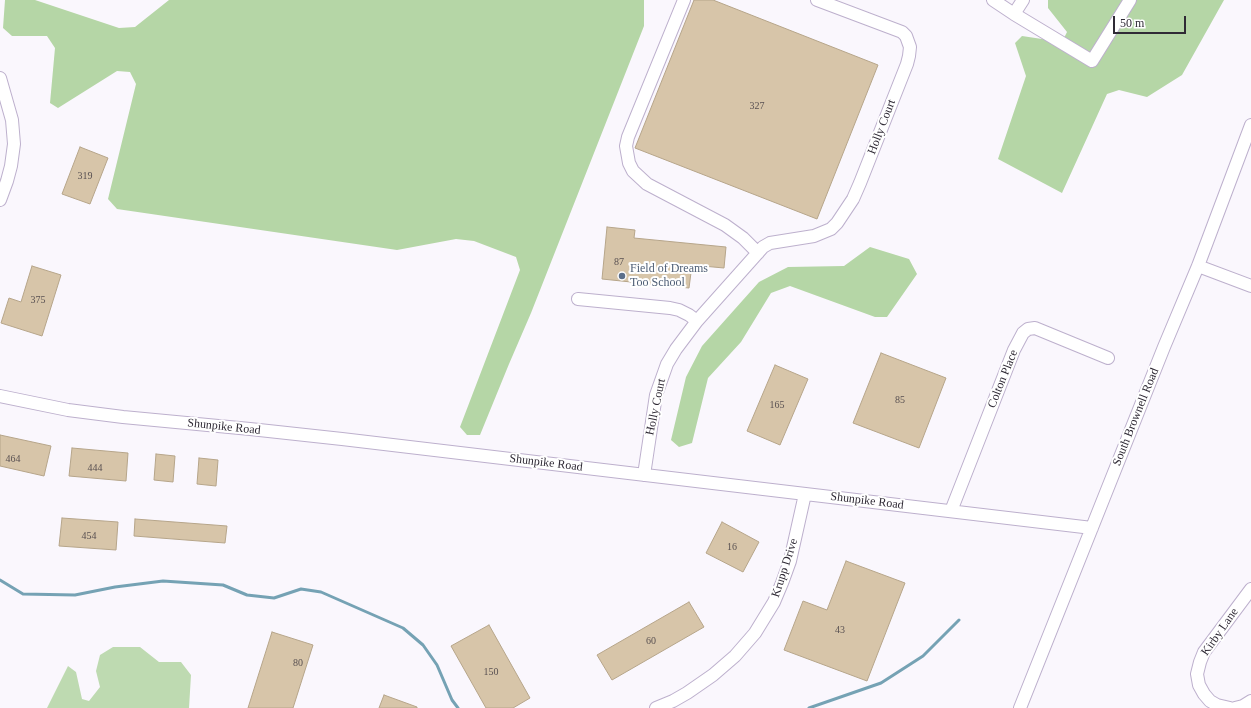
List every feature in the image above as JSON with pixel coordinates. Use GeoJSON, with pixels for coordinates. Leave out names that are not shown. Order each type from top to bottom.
{"type":"FeatureCollection","features":[{"type":"Feature","properties":{"kind":"street"},"geometry":{"type":"LineString","coordinates":[[684,0],[628,138],[626,146],[629,163],[633,171],[647,184],[725,225],[743,238],[758,253]]}},
{"type":"Feature","properties":{"kind":"street","name":"Holly Court"},"geometry":{"type":"LineString","coordinates":[[644,474],[652,421],[660,383],[667,364],[676,349],[697,322],[763,248],[770,243],[814,236],[831,229],[843,215],[853,199],[860,183],[909,56],[910,47],[906,36],[902,32],[817,0]]}},
{"type":"Feature","properties":{"kind":"street"},"geometry":{"type":"LineString","coordinates":[[993,0],[1092,60],[1130,0]]}},
{"type":"Feature","properties":{"kind":"street"},"geometry":{"type":"LineString","coordinates":[[1014,14],[1023,0]]}},
{"type":"Feature","properties":{"kind":"street"},"geometry":{"type":"LineString","coordinates":[[0,78],[12,120],[14,144],[11,166],[0,200]]}},
{"type":"Feature","properties":{"kind":"street","name":"South Brownell Road"},"geometry":{"type":"LineString","coordinates":[[1020,708],[1041,660],[1164,347],[1198,266],[1251,125]]}},
{"type":"Feature","properties":{"kind":"street"},"geometry":{"type":"LineString","coordinates":[[1198,266],[1251,286]]}},
{"type":"Feature","properties":{"kind":"street"},"geometry":{"type":"LineString","coordinates":[[578,299],[670,308],[679,310],[689,315],[697,322]]}},
{"type":"Feature","properties":{"kind":"street","name":"Colton Place"},"geometry":{"type":"LineString","coordinates":[[951,511],[1014,350],[1021,336],[1026,330],[1035,328],[1108,358]]}},
{"type":"Feature","properties":{"kind":"street","name":"Shunpike Road"},"geometry":{"type":"LineString","coordinates":[[0,396],[68,410],[123,418],[277,432],[644,474],[1092,528]]}},
{"type":"Feature","properties":{"kind":"street","name":"Krupp Drive"},"geometry":{"type":"LineString","coordinates":[[656,708],[673,701],[713,675],[735,656],[755,633],[774,602],[790,561],[805,494]]}},
{"type":"Feature","properties":{"kind":"street","name":"Kirby Lane"},"geometry":{"type":"LineString","coordinates":[[1230,708],[1218,706],[1210,701],[1199,685],[1197,674],[1204,652],[1251,590]]}},
{"type":"Feature","properties":{"kind":"street"},"geometry":{"type":"LineString","coordinates":[[1235,708],[1243,706],[1251,701]]}},
{"type":"Feature","properties":{"kind":"green space"},"geometry":{"type":"Polygon","coordinates":[[[5,0],[35,0],[119,28],[135,27],[169,0],[644,0],[644,26],[531,313],[480,435],[467,435],[460,427],[520,270],[516,257],[474,241],[456,239],[397,250],[117,209],[108,199],[136,84],[130,72],[117,71],[58,108],[50,103],[55,48],[47,36],[12,36],[3,28],[5,0]]]}},
{"type":"Feature","properties":{"kind":"green space"},"geometry":{"type":"Polygon","coordinates":[[[1048,0],[1224,0],[1182,75],[1147,97],[1119,90],[1107,94],[1062,193],[998,159],[1026,76],[1015,43],[1022,36],[1062,42],[1067,32],[1048,8],[1048,0]]]}},
{"type":"Feature","properties":{"kind":"green space"},"geometry":{"type":"Polygon","coordinates":[[[870,247],[909,259],[917,274],[887,317],[875,317],[790,286],[771,293],[741,342],[708,378],[692,443],[679,447],[671,440],[686,377],[702,346],[759,282],[788,267],[844,266],[870,247]]]}},
{"type":"Feature","properties":{"kind":"green space"},"geometry":{"type":"Polygon","coordinates":[[[113,647],[140,647],[159,662],[181,662],[191,675],[189,708],[47,708],[68,666],[76,672],[82,699],[89,701],[100,687],[96,671],[100,655],[113,647]]]}},
{"type":"Feature","properties":{"kind":"building"},"geometry":{"type":"Polygon","coordinates":[[[694,0],[713,0],[878,65],[817,219],[635,148],[694,0]]]}},
{"type":"Feature","properties":{"kind":"building"},"geometry":{"type":"Polygon","coordinates":[[[80,147],[108,158],[90,204],[62,194],[80,147]]]}},
{"type":"Feature","properties":{"kind":"building"},"geometry":{"type":"Polygon","coordinates":[[[607,227],[635,230],[634,238],[726,247],[724,268],[692,265],[689,288],[602,279],[607,227]]]}},
{"type":"Feature","properties":{"kind":"building"},"geometry":{"type":"Polygon","coordinates":[[[32,266],[61,275],[42,336],[1,323],[9,298],[21,302],[32,266]]]}},
{"type":"Feature","properties":{"kind":"building"},"geometry":{"type":"Polygon","coordinates":[[[881,353],[946,378],[919,448],[853,423],[881,353]]]}},
{"type":"Feature","properties":{"kind":"building"},"geometry":{"type":"Polygon","coordinates":[[[775,365],[808,379],[780,445],[747,431],[775,365]]]}},
{"type":"Feature","properties":{"kind":"building"},"geometry":{"type":"Polygon","coordinates":[[[0,435],[51,446],[44,476],[0,466],[0,435]]]}},
{"type":"Feature","properties":{"kind":"building"},"geometry":{"type":"Polygon","coordinates":[[[72,448],[128,453],[126,481],[69,476],[72,448]]]}},
{"type":"Feature","properties":{"kind":"building"},"geometry":{"type":"Polygon","coordinates":[[[156,454],[175,456],[173,482],[154,480],[156,454]]]}},
{"type":"Feature","properties":{"kind":"building"},"geometry":{"type":"Polygon","coordinates":[[[199,458],[218,460],[216,486],[197,484],[199,458]]]}},
{"type":"Feature","properties":{"kind":"building"},"geometry":{"type":"Polygon","coordinates":[[[62,518],[118,522],[116,550],[59,546],[62,518]]]}},
{"type":"Feature","properties":{"kind":"building"},"geometry":{"type":"Polygon","coordinates":[[[135,519],[227,526],[225,543],[134,536],[135,519]]]}},
{"type":"Feature","properties":{"kind":"building"},"geometry":{"type":"Polygon","coordinates":[[[722,522],[759,542],[743,572],[706,553],[722,522]]]}},
{"type":"Feature","properties":{"kind":"building"},"geometry":{"type":"Polygon","coordinates":[[[846,561],[905,583],[867,681],[784,650],[803,601],[827,610],[846,561]]]}},
{"type":"Feature","properties":{"kind":"building"},"geometry":{"type":"Polygon","coordinates":[[[689,602],[704,627],[612,680],[597,655],[689,602]]]}},
{"type":"Feature","properties":{"kind":"building"},"geometry":{"type":"Polygon","coordinates":[[[489,625],[530,698],[513,708],[486,708],[451,646],[489,625]]]}},
{"type":"Feature","properties":{"kind":"building"},"geometry":{"type":"Polygon","coordinates":[[[272,632],[313,645],[293,708],[248,708],[272,632]]]}},
{"type":"Feature","properties":{"kind":"building"},"geometry":{"type":"Polygon","coordinates":[[[384,695],[417,707],[417,708],[379,708],[384,695]]]}},
{"type":"Feature","properties":{"kind":"waterway"},"geometry":{"type":"LineString","coordinates":[[0,580],[23,594],[75,595],[115,587],[163,581],[223,585],[247,595],[274,598],[301,589],[321,592],[403,628],[423,645],[437,665],[452,700],[458,708]]}},
{"type":"Feature","properties":{"kind":"waterway"},"geometry":{"type":"LineString","coordinates":[[809,708],[881,683],[923,656],[959,620]]}},
{"type":"Feature","properties":{"kind":"place","name":"Field of Dreams Too School"},"geometry":{"type":"Point","coordinates":[622,276]}}]}
